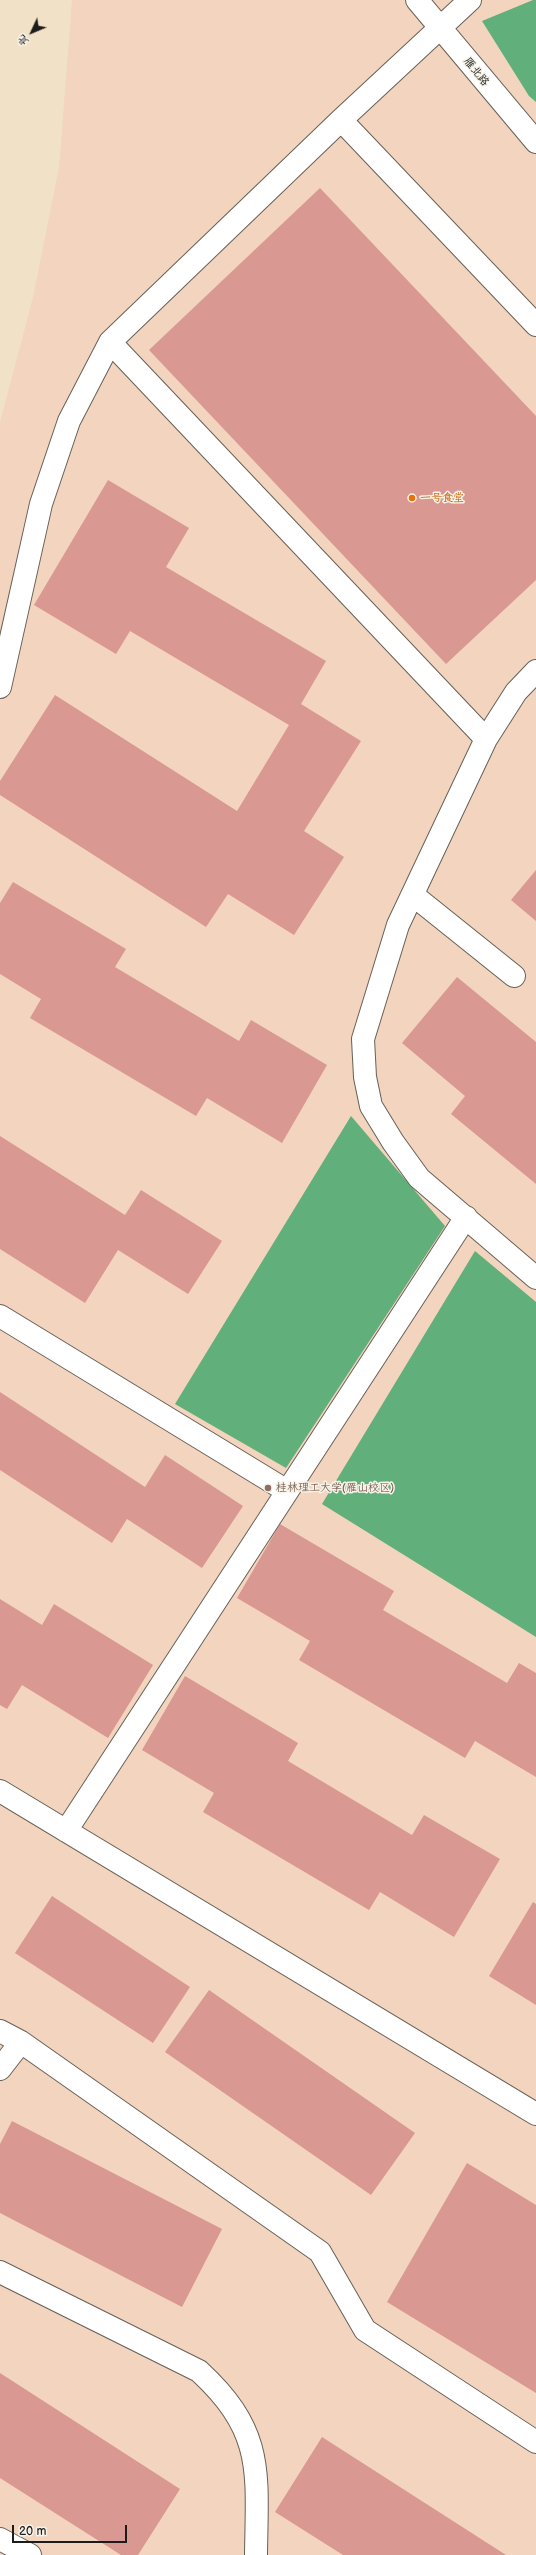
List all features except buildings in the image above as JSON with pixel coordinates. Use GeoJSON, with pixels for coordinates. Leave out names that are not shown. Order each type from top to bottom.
{"type":"FeatureCollection","features":[{"type":"Feature","properties":{"kind":"street","name":"雁北路"},"geometry":{"type":"LineString","coordinates":[[417,0],[536,142]]}},
{"type":"Feature","properties":{"kind":"street"},"geometry":{"type":"LineString","coordinates":[[0,687],[41,504],[69,421],[110,342],[341,120],[470,0]]}},
{"type":"Feature","properties":{"kind":"street"},"geometry":{"type":"LineString","coordinates":[[341,120],[536,325]]}},
{"type":"Feature","properties":{"kind":"street"},"geometry":{"type":"LineString","coordinates":[[110,342],[486,739]]}},
{"type":"Feature","properties":{"kind":"street"},"geometry":{"type":"LineString","coordinates":[[536,671],[516,692],[486,739],[412,895],[398,925],[363,1039],[365,1077],[371,1106],[393,1142],[419,1178],[536,1278]]}},
{"type":"Feature","properties":{"kind":"street"},"geometry":{"type":"LineString","coordinates":[[412,895],[514,976]]}},
{"type":"Feature","properties":{"kind":"street"},"geometry":{"type":"LineString","coordinates":[[66,1831],[466,1217]]}},
{"type":"Feature","properties":{"kind":"street"},"geometry":{"type":"LineString","coordinates":[[0,1316],[287,1491]]}},
{"type":"Feature","properties":{"kind":"street"},"geometry":{"type":"LineString","coordinates":[[0,1791],[536,2114]]}},
{"type":"Feature","properties":{"kind":"street"},"geometry":{"type":"LineString","coordinates":[[0,2031],[21,2042],[320,2252],[365,2330],[536,2442]]}},
{"type":"Feature","properties":{"kind":"street"},"geometry":{"type":"LineString","coordinates":[[0,2069],[21,2042]]}},
{"type":"Feature","properties":{"kind":"street"},"geometry":{"type":"LineString","coordinates":[[0,2272],[199,2371],[222,2393],[244,2425],[254,2455],[257,2483],[256,2555]]}},
{"type":"Feature","properties":{"kind":"street"},"geometry":{"type":"LineString","coordinates":[[0,2539],[30,2555]]}},
{"type":"Feature","properties":{"kind":"shaded area","name":"桂林理工大学(雁山校区)"},"geometry":{"type":"Polygon","coordinates":[[[72,0],[536,0],[536,2555],[0,2555],[0,422],[33,297],[59,167],[72,0]]]}},
{"type":"Feature","properties":{"kind":"green space"},"geometry":{"type":"Polygon","coordinates":[[[536,0],[536,102],[529,96],[482,21],[536,0]]]}},
{"type":"Feature","properties":{"kind":"green space"},"geometry":{"type":"Polygon","coordinates":[[[351,1116],[445,1226],[286,1468],[175,1404],[351,1116]]]}},
{"type":"Feature","properties":{"kind":"green space"},"geometry":{"type":"Polygon","coordinates":[[[475,1251],[536,1302],[536,1637],[322,1504],[475,1251]]]}},
{"type":"Feature","properties":{"kind":"place","name":"一号食堂"},"geometry":{"type":"Point","coordinates":[412,498]}},
{"type":"Feature","properties":{"kind":"place","name":"桂林理工大学(雁山校区)"},"geometry":{"type":"Point","coordinates":[268,1488]}}]}
